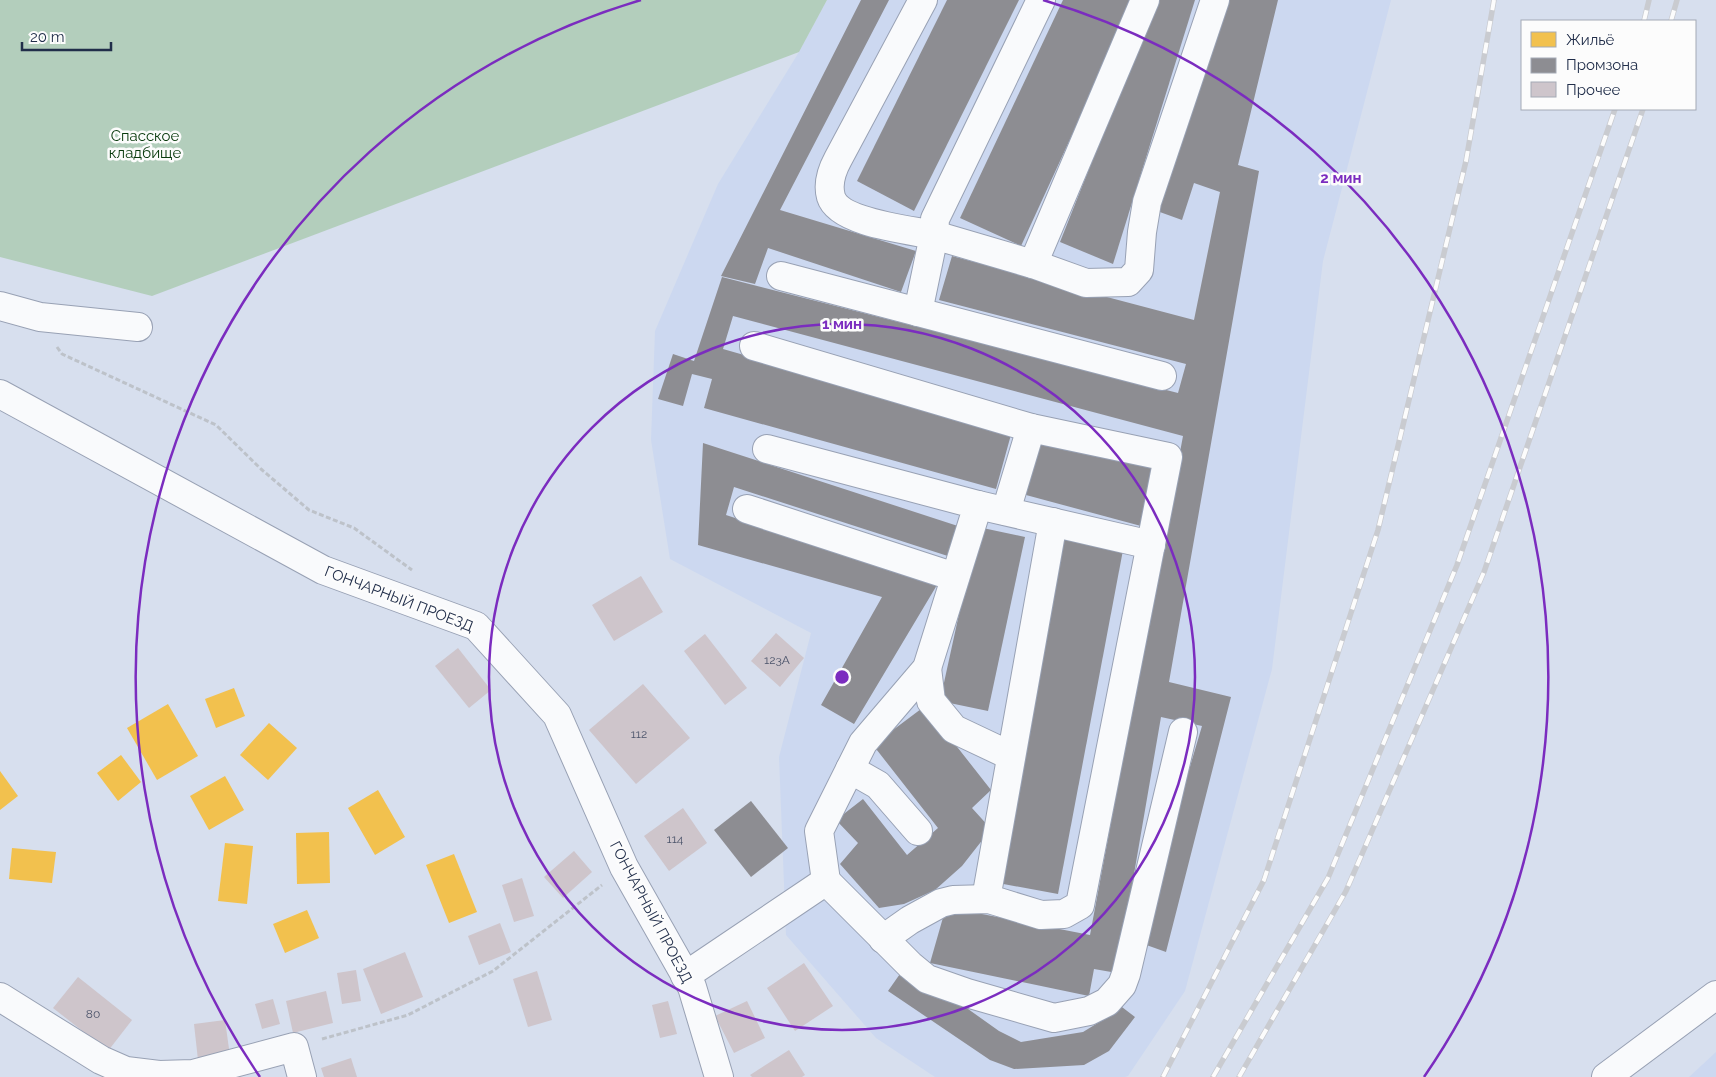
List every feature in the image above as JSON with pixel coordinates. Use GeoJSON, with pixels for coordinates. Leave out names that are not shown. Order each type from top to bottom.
{"type":"FeatureCollection","features":[{"type":"Feature","properties":{"kind":"street"},"geometry":{"type":"LineString","coordinates":[[923,0],[831,173],[831,198],[837,207],[869,223],[934,235],[1032,264],[1086,283],[1128,282],[1139,270],[1147,202],[1215,0]]}},
{"type":"Feature","properties":{"kind":"street"},"geometry":{"type":"LineString","coordinates":[[918,312],[936,219],[1042,0]]}},
{"type":"Feature","properties":{"kind":"street"},"geometry":{"type":"LineString","coordinates":[[1032,264],[1145,0]]}},
{"type":"Feature","properties":{"kind":"street"},"geometry":{"type":"LineString","coordinates":[[781,276],[1162,376]]}},
{"type":"Feature","properties":{"kind":"street"},"geometry":{"type":"LineString","coordinates":[[0,306],[40,317],[138,327]]}},
{"type":"Feature","properties":{"kind":"street"},"geometry":{"type":"LineString","coordinates":[[754,346],[1031,428],[1168,457],[1080,905],[1064,914],[1041,915],[986,899],[966,899],[941,903],[910,920],[883,939]]}},
{"type":"Feature","properties":{"kind":"street","name":"ГОНЧАРНЫЙ ПРОЕЗД"},"geometry":{"type":"LineString","coordinates":[[0,394],[323,570],[476,626],[557,714],[624,867],[692,987],[719,1077]]}},
{"type":"Feature","properties":{"kind":"street"},"geometry":{"type":"LineString","coordinates":[[1006,511],[1031,428]]}},
{"type":"Feature","properties":{"kind":"street"},"geometry":{"type":"LineString","coordinates":[[767,449],[978,505],[1151,545]]}},
{"type":"Feature","properties":{"kind":"street"},"geometry":{"type":"LineString","coordinates":[[978,505],[927,668],[863,742],[820,831],[826,882],[910,966],[928,979],[967,993],[1054,1018],[1089,1011],[1107,1002],[1122,985],[1126,974],[1183,732]]}},
{"type":"Feature","properties":{"kind":"street"},"geometry":{"type":"LineString","coordinates":[[747,509],[955,577]]}},
{"type":"Feature","properties":{"kind":"street"},"geometry":{"type":"LineString","coordinates":[[986,899],[1053,522]]}},
{"type":"Feature","properties":{"kind":"street"},"geometry":{"type":"LineString","coordinates":[[927,668],[931,701],[954,729],[1011,756]]}},
{"type":"Feature","properties":{"kind":"street"},"geometry":{"type":"LineString","coordinates":[[850,769],[878,785],[918,830]]}},
{"type":"Feature","properties":{"kind":"street"},"geometry":{"type":"LineString","coordinates":[[685,976],[826,882]]}},
{"type":"Feature","properties":{"kind":"street"},"geometry":{"type":"LineString","coordinates":[[1606,1077],[1716,995]]}},
{"type":"Feature","properties":{"kind":"street"},"geometry":{"type":"LineString","coordinates":[[0,998],[100,1060],[126,1071],[160,1075],[192,1074],[294,1047],[302,1077]]}},
{"type":"Feature","properties":{"kind":"path"},"geometry":{"type":"LineString","coordinates":[[40,317],[62,354],[216,425],[261,469],[309,510],[354,528],[418,574]]}},
{"type":"Feature","properties":{"kind":"path"},"geometry":{"type":"LineString","coordinates":[[294,1047],[408,1015],[493,971],[624,867]]}},
{"type":"Feature","properties":{"kind":"shaded area"},"geometry":{"type":"Polygon","coordinates":[[[827,0],[1391,0],[1323,261],[1272,669],[1185,991],[1128,1076],[1125,1077],[935,1077],[876,1038],[786,935],[779,757],[811,633],[670,559],[651,440],[655,331],[718,184],[799,52],[827,0]]]}},
{"type":"Feature","properties":{"kind":"shaded area"},"geometry":{"type":"Polygon","coordinates":[[[1716,1052],[1716,1077],[1689,1077],[1716,1052]]]}},
{"type":"Feature","properties":{"kind":"green space","name":"Спасское кладбище"},"geometry":{"type":"Polygon","coordinates":[[[0,0],[827,0],[799,52],[152,296],[0,257],[0,0]]]}},
{"type":"Feature","properties":{"kind":"building: Жильё"},"geometry":{"type":"Polygon","coordinates":[[[234,688],[245,716],[216,728],[205,699],[234,688]]]}},
{"type":"Feature","properties":{"kind":"building: Жильё"},"geometry":{"type":"Polygon","coordinates":[[[168,704],[198,756],[157,780],[127,728],[168,704]]]}},
{"type":"Feature","properties":{"kind":"building: Жильё"},"geometry":{"type":"Polygon","coordinates":[[[269,723],[297,748],[268,780],[240,755],[269,723]]]}},
{"type":"Feature","properties":{"kind":"building: Жильё"},"geometry":{"type":"Polygon","coordinates":[[[121,755],[141,782],[118,801],[97,773],[121,755]]]}},
{"type":"Feature","properties":{"kind":"building: Жильё"},"geometry":{"type":"Polygon","coordinates":[[[0,771],[18,796],[0,810],[0,771]]]}},
{"type":"Feature","properties":{"kind":"building: Жильё"},"geometry":{"type":"Polygon","coordinates":[[[225,776],[244,810],[209,830],[190,796],[225,776]]]}},
{"type":"Feature","properties":{"kind":"building: Жильё"},"geometry":{"type":"Polygon","coordinates":[[[378,790],[405,837],[375,855],[348,808],[378,790]]]}},
{"type":"Feature","properties":{"kind":"building: Жильё"},"geometry":{"type":"Polygon","coordinates":[[[329,832],[330,883],[297,884],[296,833],[329,832]]]}},
{"type":"Feature","properties":{"kind":"building: Жильё"},"geometry":{"type":"Polygon","coordinates":[[[225,843],[253,846],[247,904],[218,901],[225,843]]]}},
{"type":"Feature","properties":{"kind":"building: Жильё"},"geometry":{"type":"Polygon","coordinates":[[[12,848],[56,852],[52,883],[9,879],[12,848]]]}},
{"type":"Feature","properties":{"kind":"building: Жильё"},"geometry":{"type":"Polygon","coordinates":[[[454,854],[477,912],[449,923],[426,865],[454,854]]]}},
{"type":"Feature","properties":{"kind":"building: Жильё"},"geometry":{"type":"Polygon","coordinates":[[[307,910],[319,938],[285,953],[273,924],[307,910]]]}},
{"type":"Feature","properties":{"kind":"building: Промзона"},"geometry":{"type":"Polygon","coordinates":[[[861,0],[889,0],[780,210],[916,251],[901,292],[768,248],[755,284],[721,276],[861,0]]]}},
{"type":"Feature","properties":{"kind":"building: Промзона"},"geometry":{"type":"Polygon","coordinates":[[[947,0],[1019,0],[914,211],[857,181],[947,0]]]}},
{"type":"Feature","properties":{"kind":"building: Промзона"},"geometry":{"type":"Polygon","coordinates":[[[1063,0],[1134,0],[1021,246],[960,218],[1063,0]]]}},
{"type":"Feature","properties":{"kind":"building: Промзона"},"geometry":{"type":"Polygon","coordinates":[[[1156,0],[1195,0],[1113,264],[1060,242],[1156,0]]]}},
{"type":"Feature","properties":{"kind":"building: Промзона"},"geometry":{"type":"Polygon","coordinates":[[[1226,0],[1278,0],[1238,165],[1259,171],[1169,682],[1231,697],[1166,952],[1138,942],[1202,726],[1161,717],[1117,973],[1094,969],[1089,996],[930,963],[946,907],[1090,935],[1183,436],[733,316],[723,349],[1012,431],[996,489],[704,408],[712,379],[692,374],[683,406],[658,399],[673,354],[694,361],[722,277],[1178,393],[1186,364],[939,300],[952,256],[1194,320],[1220,192],[1194,183],[1182,220],[1157,211],[1226,0]]]}},
{"type":"Feature","properties":{"kind":"building: Промзона"},"geometry":{"type":"Polygon","coordinates":[[[1041,438],[1156,469],[1141,526],[1026,495],[1041,438]]]}},
{"type":"Feature","properties":{"kind":"building: Промзона"},"geometry":{"type":"Polygon","coordinates":[[[703,443],[964,528],[954,558],[734,487],[726,515],[937,585],[854,724],[821,705],[882,597],[698,545],[703,443]]]}},
{"type":"Feature","properties":{"kind":"building: Промзона"},"geometry":{"type":"Polygon","coordinates":[[[978,527],[1025,537],[988,711],[940,701],[978,527]]]}},
{"type":"Feature","properties":{"kind":"building: Промзона"},"geometry":{"type":"Polygon","coordinates":[[[1063,539],[1123,550],[1058,894],[998,883],[1063,539]]]}},
{"type":"Feature","properties":{"kind":"building: Промзона"},"geometry":{"type":"Polygon","coordinates":[[[925,706],[991,790],[972,808],[991,829],[962,866],[935,890],[904,904],[879,908],[840,864],[858,843],[836,820],[863,799],[907,855],[938,828],[873,745],[925,706]]]}},
{"type":"Feature","properties":{"kind":"building: Промзона"},"geometry":{"type":"Polygon","coordinates":[[[751,801],[788,848],[751,877],[714,830],[751,801]]]}},
{"type":"Feature","properties":{"kind":"building: Промзона"},"geometry":{"type":"Polygon","coordinates":[[[902,971],[961,1004],[999,1031],[1021,1042],[1083,1032],[1101,1021],[1118,1004],[1135,1017],[1109,1051],[1084,1065],[1014,1069],[990,1060],[888,991],[902,971]]]}},
{"type":"Feature","properties":{"kind":"building: Прочее"},"geometry":{"type":"Polygon","coordinates":[[[641,576],[663,612],[614,641],[592,605],[641,576]]]}},
{"type":"Feature","properties":{"kind":"building: Прочее"},"geometry":{"type":"Polygon","coordinates":[[[776,633],[804,658],[780,687],[751,661],[776,633]]]}},
{"type":"Feature","properties":{"kind":"building: Прочее"},"geometry":{"type":"Polygon","coordinates":[[[705,634],[747,688],[725,705],[684,651],[705,634]]]}},
{"type":"Feature","properties":{"kind":"building: Прочее"},"geometry":{"type":"Polygon","coordinates":[[[458,648],[491,690],[469,708],[435,666],[458,648]]]}},
{"type":"Feature","properties":{"kind":"building: Прочее"},"geometry":{"type":"Polygon","coordinates":[[[643,684],[690,738],[636,784],[589,730],[643,684]]]}},
{"type":"Feature","properties":{"kind":"building: Прочее"},"geometry":{"type":"Polygon","coordinates":[[[683,808],[707,843],[669,871],[644,836],[683,808]]]}},
{"type":"Feature","properties":{"kind":"building: Прочее"},"geometry":{"type":"Polygon","coordinates":[[[574,851],[592,872],[563,898],[544,877],[574,851]]]}},
{"type":"Feature","properties":{"kind":"building: Прочее"},"geometry":{"type":"Polygon","coordinates":[[[522,878],[534,916],[514,922],[502,885],[522,878]]]}},
{"type":"Feature","properties":{"kind":"building: Прочее"},"geometry":{"type":"Polygon","coordinates":[[[500,923],[511,952],[479,965],[468,936],[500,923]]]}},
{"type":"Feature","properties":{"kind":"building: Прочее"},"geometry":{"type":"Polygon","coordinates":[[[405,952],[423,997],[381,1014],[363,969],[405,952]]]}},
{"type":"Feature","properties":{"kind":"building: Прочее"},"geometry":{"type":"Polygon","coordinates":[[[804,963],[833,1006],[795,1031],[767,988],[804,963]]]}},
{"type":"Feature","properties":{"kind":"building: Прочее"},"geometry":{"type":"Polygon","coordinates":[[[356,970],[361,1001],[342,1004],[337,973],[356,970]]]}},
{"type":"Feature","properties":{"kind":"building: Прочее"},"geometry":{"type":"Polygon","coordinates":[[[537,971],[552,1020],[528,1027],[513,979],[537,971]]]}},
{"type":"Feature","properties":{"kind":"building: Прочее"},"geometry":{"type":"Polygon","coordinates":[[[78,977],[132,1020],[108,1051],[53,1008],[78,977]]]}},
{"type":"Feature","properties":{"kind":"building: Прочее"},"geometry":{"type":"Polygon","coordinates":[[[326,991],[333,1023],[293,1033],[286,1001],[326,991]]]}},
{"type":"Feature","properties":{"kind":"building: Прочее"},"geometry":{"type":"Polygon","coordinates":[[[273,999],[280,1024],[262,1029],[255,1004],[273,999]]]}},
{"type":"Feature","properties":{"kind":"building: Прочее"},"geometry":{"type":"Polygon","coordinates":[[[668,1001],[677,1034],[660,1038],[652,1005],[668,1001]]]}},
{"type":"Feature","properties":{"kind":"building: Прочее"},"geometry":{"type":"Polygon","coordinates":[[[747,1001],[765,1038],[734,1053],[715,1016],[747,1001]]]}},
{"type":"Feature","properties":{"kind":"building: Прочее"},"geometry":{"type":"Polygon","coordinates":[[[225,1020],[230,1056],[198,1060],[194,1024],[225,1020]]]}},
{"type":"Feature","properties":{"kind":"building: Прочее"},"geometry":{"type":"Polygon","coordinates":[[[789,1050],[805,1075],[802,1077],[752,1077],[750,1075],[789,1050]]]}},
{"type":"Feature","properties":{"kind":"building: Прочее"},"geometry":{"type":"Polygon","coordinates":[[[351,1058],[357,1077],[324,1077],[321,1068],[351,1058]]]}},
{"type":"Feature","properties":{"kind":"railway"},"geometry":{"type":"LineString","coordinates":[[1163,1077],[1264,880],[1378,530],[1466,161],[1494,0]]}},
{"type":"Feature","properties":{"kind":"railway"},"geometry":{"type":"LineString","coordinates":[[1644,20],[1649,0]]}},
{"type":"Feature","properties":{"kind":"railway"},"geometry":{"type":"LineString","coordinates":[[1671,20],[1677,0]]}},
{"type":"Feature","properties":{"kind":"railway"},"geometry":{"type":"LineString","coordinates":[[1213,1077],[1328,878],[1457,565],[1615,110]]}},
{"type":"Feature","properties":{"kind":"railway"},"geometry":{"type":"LineString","coordinates":[[1239,1077],[1346,891],[1484,572],[1643,110]]}}]}
